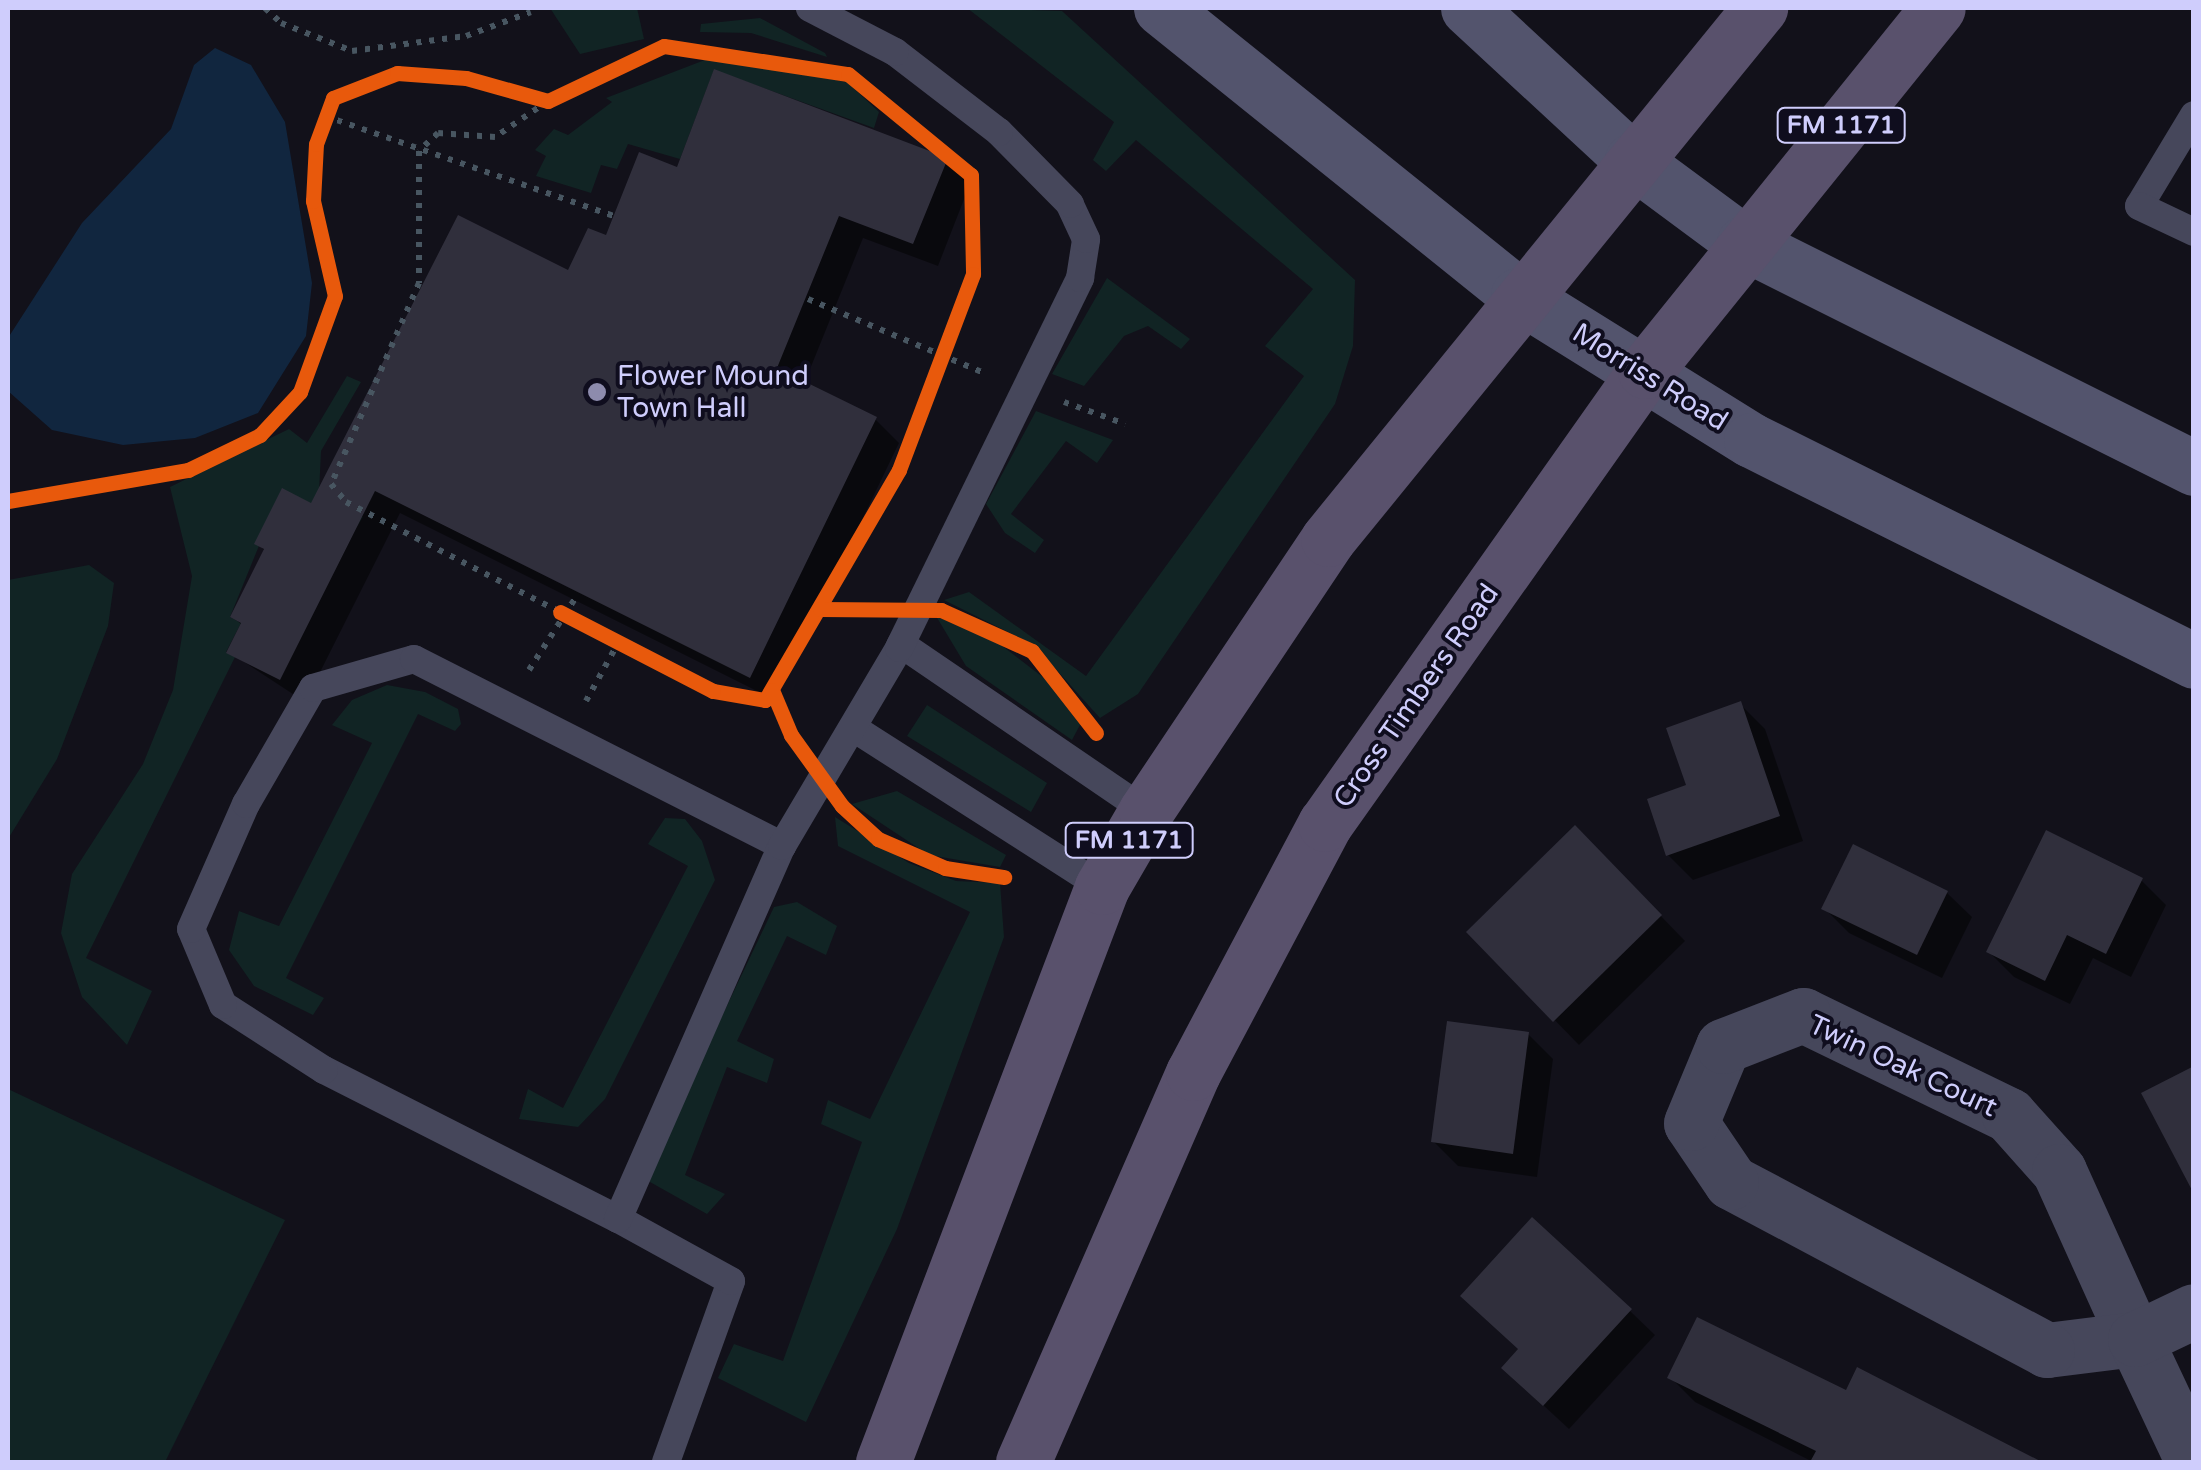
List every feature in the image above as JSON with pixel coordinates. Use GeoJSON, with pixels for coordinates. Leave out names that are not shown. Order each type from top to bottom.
{"type":"FeatureCollection","features":[{"type":"Feature","properties":{"kind":"main road","name":"Morriss Road"},"geometry":{"type":"LineString","coordinates":[[1161,8],[1518,295],[1751,440],[2194,661]]}},
{"type":"Feature","properties":{"kind":"main road"},"geometry":{"type":"LineString","coordinates":[[1468,8],[1632,160],[1744,243],[2194,468]]}},
{"type":"Feature","properties":{"kind":"main road","name":"FM 1171"},"geometry":{"type":"LineString","coordinates":[[883,1462],[1102,887],[1146,811],[1328,539],[1518,295],[1760,8]]}},
{"type":"Feature","properties":{"kind":"main road","name":"Cross Timbers Road"},"geometry":{"type":"LineString","coordinates":[[1022,1462],[1193,1073],[1326,824],[1644,371],[1938,8]]}},
{"type":"Feature","properties":{"kind":"street","name":"Twin Oak Court"},"geometry":{"type":"LineString","coordinates":[[2193,1462],[2135,1339],[2059,1170],[2009,1116],[1804,1015],[1723,1046],[1691,1123],[1732,1182],[2047,1350],[2135,1339],[2194,1311]]}},
{"type":"Feature","properties":{"kind":"lane"},"geometry":{"type":"LineString","coordinates":[[618,1220],[782,846],[856,729],[901,644],[1080,278],[1086,239],[1070,204],[999,132],[895,52],[810,8]]}},
{"type":"Feature","properties":{"kind":"lane"},"geometry":{"type":"LineString","coordinates":[[2194,115],[2139,206],[2194,232]]}},
{"type":"Feature","properties":{"kind":"lane"},"geometry":{"type":"LineString","coordinates":[[901,644],[1146,811]]}},
{"type":"Feature","properties":{"kind":"lane"},"geometry":{"type":"LineString","coordinates":[[666,1462],[731,1281],[324,1070],[223,1005],[191,930],[246,804],[313,688],[414,659],[782,846]]}},
{"type":"Feature","properties":{"kind":"lane"},"geometry":{"type":"LineString","coordinates":[[856,729],[1102,887]]}},
{"type":"Feature","properties":{"kind":"path"},"geometry":{"type":"LineString","coordinates":[[264,8],[352,52],[466,36],[536,20]]}},
{"type":"Feature","properties":{"kind":"path"},"geometry":{"type":"LineString","coordinates":[[515,92],[548,101]]}},
{"type":"Feature","properties":{"kind":"path"},"geometry":{"type":"LineString","coordinates":[[564,92],[494,137],[438,132],[419,151],[418,283],[330,484],[346,502],[634,650]]}},
{"type":"Feature","properties":{"kind":"path"},"geometry":{"type":"LineString","coordinates":[[334,98],[323,123],[614,216]]}},
{"type":"Feature","properties":{"kind":"path"},"geometry":{"type":"LineString","coordinates":[[808,299],[945,360],[1125,424]]}},
{"type":"Feature","properties":{"kind":"path"},"geometry":{"type":"LineString","coordinates":[[938,378],[951,342]]}},
{"type":"Feature","properties":{"kind":"path"},"geometry":{"type":"LineString","coordinates":[[510,707],[560,612],[578,594]]}},
{"type":"Feature","properties":{"kind":"path"},"geometry":{"type":"LineString","coordinates":[[586,701],[603,635]]}},
{"type":"Feature","properties":{"kind":"green space"},"geometry":{"type":"Polygon","coordinates":[[[550,8],[637,8],[644,39],[580,54],[550,8]]]}},
{"type":"Feature","properties":{"kind":"green space"},"geometry":{"type":"Polygon","coordinates":[[[967,8],[1062,11],[1355,280],[1353,346],[1335,404],[1138,694],[1100,718],[1034,645],[944,600],[969,592],[1086,676],[1304,376],[1265,346],[1313,289],[1136,140],[1106,171],[1093,160],[1114,122],[967,8]]]}},
{"type":"Feature","properties":{"kind":"green space"},"geometry":{"type":"Polygon","coordinates":[[[760,18],[827,57],[751,33],[700,32],[701,24],[760,18]]]}},
{"type":"Feature","properties":{"kind":"green space"},"geometry":{"type":"Polygon","coordinates":[[[710,58],[847,82],[879,112],[874,128],[714,70],[680,159],[628,144],[617,169],[601,165],[591,193],[536,176],[546,156],[535,150],[554,129],[568,135],[612,102],[606,98],[710,58]]]}},
{"type":"Feature","properties":{"kind":"green space"},"geometry":{"type":"Polygon","coordinates":[[[1107,278],[1190,339],[1181,349],[1148,326],[1124,336],[1084,386],[1052,374],[1107,278]]]}},
{"type":"Feature","properties":{"kind":"green space"},"geometry":{"type":"Polygon","coordinates":[[[347,376],[361,382],[321,451],[319,493],[363,517],[357,527],[282,489],[230,617],[241,623],[226,652],[235,657],[86,958],[152,991],[127,1045],[82,997],[61,933],[72,874],[143,764],[173,690],[192,576],[170,487],[289,429],[307,443],[347,376]]]}},
{"type":"Feature","properties":{"kind":"green space"},"geometry":{"type":"Polygon","coordinates":[[[1036,411],[1113,440],[1097,463],[1066,441],[1011,514],[1044,540],[1035,553],[1005,533],[986,504],[1036,411]]]}},
{"type":"Feature","properties":{"kind":"green space"},"geometry":{"type":"Polygon","coordinates":[[[89,565],[114,583],[108,626],[57,759],[8,839],[8,580],[89,565]]]}},
{"type":"Feature","properties":{"kind":"green space"},"geometry":{"type":"Polygon","coordinates":[[[936,616],[1001,645],[1057,688],[1081,723],[1072,740],[966,666],[936,616]]]}},
{"type":"Feature","properties":{"kind":"green space"},"geometry":{"type":"Polygon","coordinates":[[[387,685],[425,692],[458,709],[461,724],[455,731],[418,714],[286,978],[324,998],[313,1015],[254,986],[229,950],[239,911],[279,926],[372,743],[332,725],[352,700],[387,685]]]}},
{"type":"Feature","properties":{"kind":"green space"},"geometry":{"type":"Polygon","coordinates":[[[927,705],[1047,783],[1031,812],[907,736],[927,705]]]}},
{"type":"Feature","properties":{"kind":"green space"},"geometry":{"type":"Polygon","coordinates":[[[897,791],[1006,855],[1000,867],[929,855],[852,804],[897,791]]]}},
{"type":"Feature","properties":{"kind":"green space"},"geometry":{"type":"Polygon","coordinates":[[[835,817],[909,863],[956,881],[1000,883],[1004,937],[897,1229],[806,1422],[718,1378],[734,1344],[783,1361],[862,1142],[821,1124],[828,1100],[870,1119],[970,912],[838,846],[835,817]]]}},
{"type":"Feature","properties":{"kind":"green space"},"geometry":{"type":"Polygon","coordinates":[[[665,818],[685,819],[702,841],[715,880],[605,1099],[578,1127],[519,1119],[528,1089],[563,1108],[688,866],[648,844],[665,818]]]}},
{"type":"Feature","properties":{"kind":"green space"},"geometry":{"type":"Polygon","coordinates":[[[797,902],[837,926],[826,955],[787,936],[737,1041],[774,1059],[767,1083],[727,1067],[685,1175],[725,1194],[707,1214],[650,1182],[649,1169],[774,907],[797,902]]]}},
{"type":"Feature","properties":{"kind":"green space"},"geometry":{"type":"Polygon","coordinates":[[[8,1089],[285,1220],[165,1462],[8,1462],[8,1089]]]}},
{"type":"Feature","properties":{"kind":"water"},"geometry":{"type":"Polygon","coordinates":[[[215,48],[251,65],[285,122],[312,283],[306,336],[258,413],[195,438],[123,445],[52,430],[8,391],[8,338],[82,223],[171,129],[194,65],[215,48]]]}},
{"type":"Feature","properties":{"kind":"building","name":"Flower Mound Town Hall"},"geometry":{"type":"Polygon","coordinates":[[[714,69],[948,158],[913,244],[839,216],[777,368],[877,417],[750,678],[375,491],[280,680],[226,653],[241,623],[230,617],[264,549],[254,544],[282,488],[311,503],[458,215],[568,270],[588,228],[606,235],[639,152],[677,167],[714,69]]]}},
{"type":"Feature","properties":{"kind":"building"},"geometry":{"type":"Polygon","coordinates":[[[1741,701],[1780,816],[1666,856],[1647,799],[1686,785],[1666,728],[1741,701]]]}},
{"type":"Feature","properties":{"kind":"building"},"geometry":{"type":"Polygon","coordinates":[[[1575,825],[1662,915],[1553,1022],[1466,932],[1575,825]]]}},
{"type":"Feature","properties":{"kind":"building"},"geometry":{"type":"Polygon","coordinates":[[[2046,830],[2143,878],[2106,954],[2067,935],[2045,981],[1986,952],[2046,830]]]}},
{"type":"Feature","properties":{"kind":"building"},"geometry":{"type":"Polygon","coordinates":[[[1853,844],[1948,891],[1917,955],[1821,909],[1853,844]]]}},
{"type":"Feature","properties":{"kind":"building"},"geometry":{"type":"Polygon","coordinates":[[[1447,1021],[1529,1032],[1513,1154],[1431,1142],[1447,1021]]]}},
{"type":"Feature","properties":{"kind":"building"},"geometry":{"type":"Polygon","coordinates":[[[2194,1066],[2194,1194],[2141,1093],[2194,1066]]]}},
{"type":"Feature","properties":{"kind":"building"},"geometry":{"type":"Polygon","coordinates":[[[1532,1217],[1632,1309],[1543,1406],[1501,1368],[1518,1349],[1460,1296],[1532,1217]]]}},
{"type":"Feature","properties":{"kind":"building"},"geometry":{"type":"Polygon","coordinates":[[[1697,1317],[1846,1390],[1857,1367],[2042,1462],[1810,1462],[1816,1451],[1667,1378],[1697,1317]]]}},
{"type":"Feature","properties":{"kind":"cycle path"},"geometry":{"type":"LineString","coordinates":[[8,501],[188,470],[260,435],[300,392],[335,296],[313,201],[316,144],[333,98],[397,73],[466,78],[548,101],[664,46],[848,74],[971,175],[973,274],[899,470],[765,700],[713,691],[560,612]]}},
{"type":"Feature","properties":{"kind":"cycle path"},"geometry":{"type":"LineString","coordinates":[[820,609],[941,610],[1032,651],[1096,733]]}},
{"type":"Feature","properties":{"kind":"cycle path"},"geometry":{"type":"LineString","coordinates":[[772,690],[791,735],[842,806],[878,839],[945,868],[1004,877]]}},
{"type":"Feature","properties":{"kind":"place","name":"Flower Mound Town Hall"},"geometry":{"type":"Point","coordinates":[597,392]}}]}
